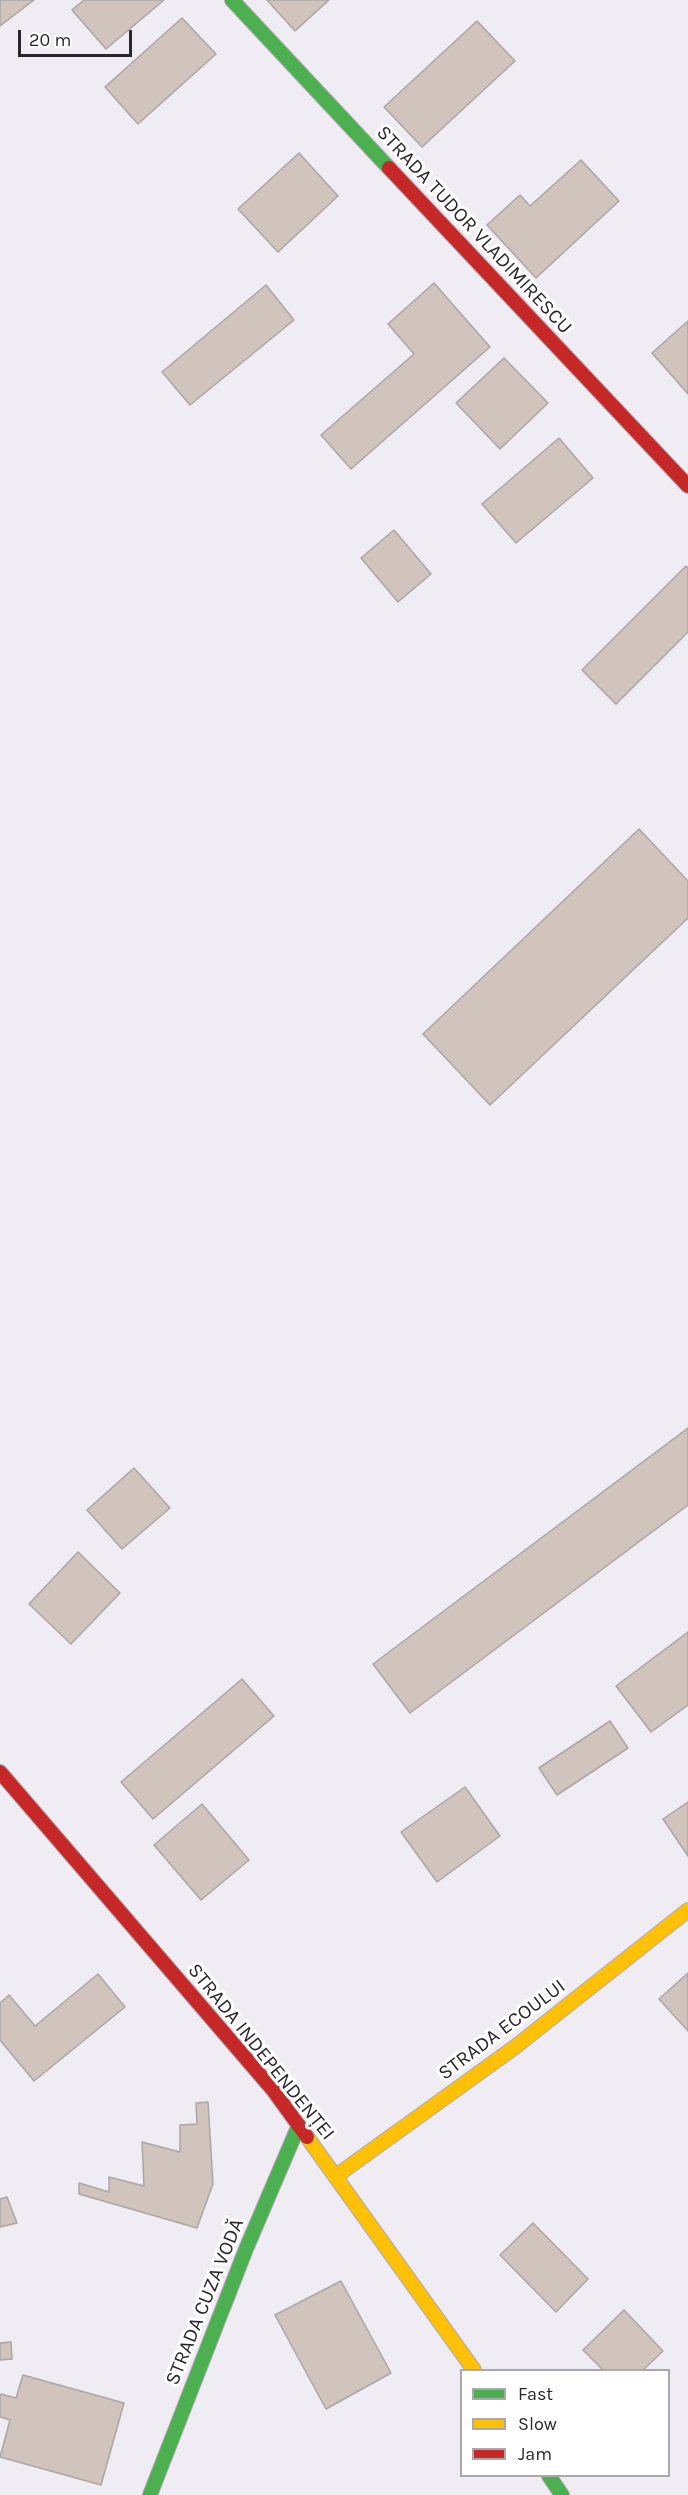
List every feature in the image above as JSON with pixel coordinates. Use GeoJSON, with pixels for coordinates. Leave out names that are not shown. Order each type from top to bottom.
{"type":"FeatureCollection","features":[{"type":"Feature","properties":{"kind":"street","name":"STRADA TUDOR VLADIMIRESCU"},"geometry":{"type":"LineString","coordinates":[[232,0],[688,486]]}},
{"type":"Feature","properties":{"kind":"street","name":"STRADA INDEPENDENȚEI"},"geometry":{"type":"LineString","coordinates":[[0,1772],[273,2090],[473,2369]]}},
{"type":"Feature","properties":{"kind":"street","name":"STRADA ECOULUI"},"geometry":{"type":"LineString","coordinates":[[336,2176],[515,2047],[688,1910]]}},
{"type":"Feature","properties":{"kind":"street","name":"STRADA CUZA VODĂ"},"geometry":{"type":"LineString","coordinates":[[150,2495],[246,2249],[299,2125]]}},
{"type":"Feature","properties":{"kind":"street"},"geometry":{"type":"LineString","coordinates":[[550,2477],[562,2495]]}},
{"type":"Feature","properties":{"kind":"building"},"geometry":{"type":"Polygon","coordinates":[[[0,0],[34,0],[0,26],[0,0]]]}},
{"type":"Feature","properties":{"kind":"building"},"geometry":{"type":"Polygon","coordinates":[[[84,0],[164,0],[106,49],[72,10],[84,0]]]}},
{"type":"Feature","properties":{"kind":"building"},"geometry":{"type":"Polygon","coordinates":[[[267,0],[329,0],[295,31],[267,0]]]}},
{"type":"Feature","properties":{"kind":"building"},"geometry":{"type":"Polygon","coordinates":[[[182,18],[216,54],[138,124],[105,87],[182,18]]]}},
{"type":"Feature","properties":{"kind":"building"},"geometry":{"type":"Polygon","coordinates":[[[477,21],[515,61],[422,147],[384,107],[477,21]]]}},
{"type":"Feature","properties":{"kind":"building"},"geometry":{"type":"Polygon","coordinates":[[[299,153],[338,196],[278,252],[238,209],[299,153]]]}},
{"type":"Feature","properties":{"kind":"building"},"geometry":{"type":"Polygon","coordinates":[[[581,160],[619,201],[536,278],[487,225],[520,195],[530,206],[581,160]]]}},
{"type":"Feature","properties":{"kind":"building"},"geometry":{"type":"Polygon","coordinates":[[[434,283],[490,347],[351,469],[321,435],[414,354],[388,324],[434,283]]]}},
{"type":"Feature","properties":{"kind":"building"},"geometry":{"type":"Polygon","coordinates":[[[266,285],[294,320],[190,405],[162,372],[266,285]]]}},
{"type":"Feature","properties":{"kind":"building"},"geometry":{"type":"Polygon","coordinates":[[[688,321],[688,394],[652,353],[688,321]]]}},
{"type":"Feature","properties":{"kind":"building"},"geometry":{"type":"Polygon","coordinates":[[[504,358],[548,403],[500,449],[456,403],[504,358]]]}},
{"type":"Feature","properties":{"kind":"building"},"geometry":{"type":"Polygon","coordinates":[[[559,438],[593,478],[516,543],[482,504],[559,438]]]}},
{"type":"Feature","properties":{"kind":"building"},"geometry":{"type":"Polygon","coordinates":[[[394,530],[431,574],[398,602],[361,558],[394,530]]]}},
{"type":"Feature","properties":{"kind":"building"},"geometry":{"type":"Polygon","coordinates":[[[686,566],[688,568],[688,632],[616,704],[582,670],[686,566]]]}},
{"type":"Feature","properties":{"kind":"building"},"geometry":{"type":"Polygon","coordinates":[[[639,829],[688,881],[688,918],[490,1105],[423,1034],[639,829]]]}},
{"type":"Feature","properties":{"kind":"building"},"geometry":{"type":"Polygon","coordinates":[[[688,1428],[688,1505],[410,1713],[373,1664],[688,1428]]]}},
{"type":"Feature","properties":{"kind":"building"},"geometry":{"type":"Polygon","coordinates":[[[134,1468],[170,1508],[122,1549],[87,1510],[134,1468]]]}},
{"type":"Feature","properties":{"kind":"building"},"geometry":{"type":"Polygon","coordinates":[[[78,1552],[120,1593],[71,1644],[29,1604],[78,1552]]]}},
{"type":"Feature","properties":{"kind":"building"},"geometry":{"type":"Polygon","coordinates":[[[688,1632],[688,1705],[651,1732],[616,1686],[688,1632]]]}},
{"type":"Feature","properties":{"kind":"building"},"geometry":{"type":"Polygon","coordinates":[[[242,1679],[274,1716],[153,1819],[121,1782],[242,1679]]]}},
{"type":"Feature","properties":{"kind":"building"},"geometry":{"type":"Polygon","coordinates":[[[610,1721],[628,1748],[557,1795],[539,1768],[610,1721]]]}},
{"type":"Feature","properties":{"kind":"building"},"geometry":{"type":"Polygon","coordinates":[[[465,1787],[500,1836],[437,1882],[401,1832],[465,1787]]]}},
{"type":"Feature","properties":{"kind":"building"},"geometry":{"type":"Polygon","coordinates":[[[688,1802],[688,1856],[663,1819],[688,1802]]]}},
{"type":"Feature","properties":{"kind":"building"},"geometry":{"type":"Polygon","coordinates":[[[202,1804],[249,1860],[201,1900],[154,1845],[202,1804]]]}},
{"type":"Feature","properties":{"kind":"building"},"geometry":{"type":"Polygon","coordinates":[[[688,1973],[688,2031],[659,1999],[688,1973]]]}},
{"type":"Feature","properties":{"kind":"building"},"geometry":{"type":"Polygon","coordinates":[[[98,1974],[125,2007],[34,2081],[0,2040],[0,2003],[9,1995],[35,2026],[98,1974]]]}},
{"type":"Feature","properties":{"kind":"building"},"geometry":{"type":"Polygon","coordinates":[[[208,2102],[213,2184],[197,2228],[79,2194],[79,2183],[109,2192],[109,2177],[144,2186],[142,2142],[180,2152],[180,2125],[197,2124],[196,2103],[208,2102]]]}},
{"type":"Feature","properties":{"kind":"building"},"geometry":{"type":"Polygon","coordinates":[[[7,2197],[17,2223],[0,2227],[0,2199],[7,2197]]]}},
{"type":"Feature","properties":{"kind":"building"},"geometry":{"type":"Polygon","coordinates":[[[533,2223],[588,2279],[556,2312],[500,2255],[533,2223]]]}},
{"type":"Feature","properties":{"kind":"building"},"geometry":{"type":"Polygon","coordinates":[[[341,2281],[391,2373],[326,2409],[275,2315],[341,2281]]]}},
{"type":"Feature","properties":{"kind":"building"},"geometry":{"type":"Polygon","coordinates":[[[624,2310],[663,2351],[644,2369],[602,2369],[583,2350],[624,2310]]]}},
{"type":"Feature","properties":{"kind":"building"},"geometry":{"type":"Polygon","coordinates":[[[11,2342],[12,2359],[0,2360],[0,2343],[11,2342]]]}},
{"type":"Feature","properties":{"kind":"building"},"geometry":{"type":"Polygon","coordinates":[[[23,2375],[124,2403],[101,2485],[0,2457],[10,2420],[0,2417],[0,2397],[1,2394],[16,2398],[23,2375]]]}},
{"type":"Feature","properties":{"kind":"traffic: fast"},"geometry":{"type":"LineString","coordinates":[[232,0],[389,168]]}},
{"type":"Feature","properties":{"kind":"traffic: fast"},"geometry":{"type":"LineString","coordinates":[[150,2495],[246,2249],[299,2125]]}},
{"type":"Feature","properties":{"kind":"traffic: fast"},"geometry":{"type":"LineString","coordinates":[[550,2477],[562,2495]]}},
{"type":"Feature","properties":{"kind":"traffic: slow"},"geometry":{"type":"LineString","coordinates":[[336,2176],[515,2047],[688,1910]]}},
{"type":"Feature","properties":{"kind":"traffic: slow"},"geometry":{"type":"LineString","coordinates":[[307,2137],[473,2369]]}},
{"type":"Feature","properties":{"kind":"traffic: jam"},"geometry":{"type":"LineString","coordinates":[[389,168],[688,486]]}},
{"type":"Feature","properties":{"kind":"traffic: jam"},"geometry":{"type":"LineString","coordinates":[[0,1772],[273,2090],[307,2137]]}}]}
